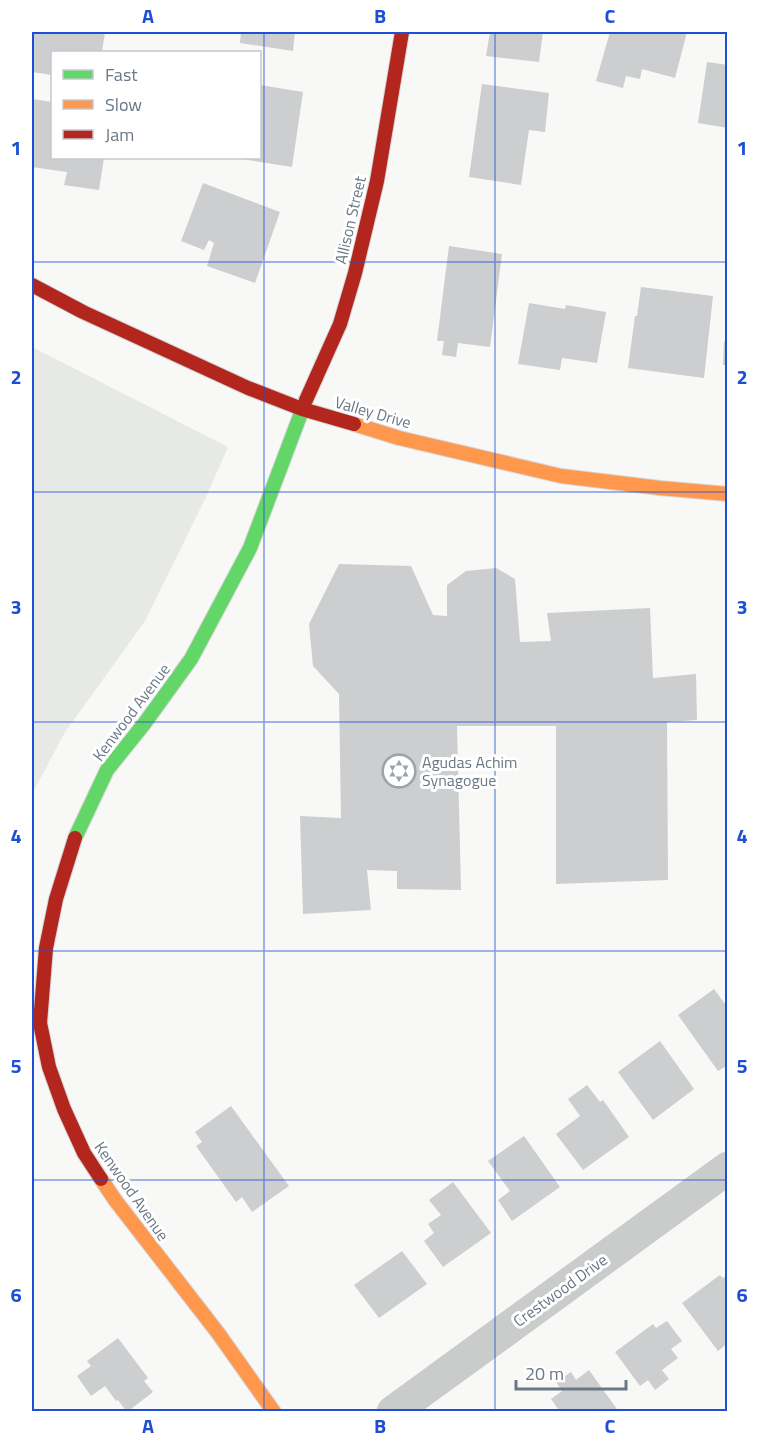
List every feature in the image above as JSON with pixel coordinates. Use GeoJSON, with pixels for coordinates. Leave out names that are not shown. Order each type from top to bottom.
{"type":"FeatureCollection","features":[{"type":"Feature","properties":{"kind":"street","name":"Allison Street"},"geometry":{"type":"LineString","coordinates":[[302,409],[340,324],[355,273],[377,181],[402,32]]}},
{"type":"Feature","properties":{"kind":"street","name":"Valley Drive"},"geometry":{"type":"LineString","coordinates":[[32,285],[83,312],[238,384],[302,409],[399,438],[561,476],[728,494]]}},
{"type":"Feature","properties":{"kind":"street","name":"Kenwood Avenue"},"geometry":{"type":"LineString","coordinates":[[274,1412],[218,1333],[115,1200],[84,1153],[64,1109],[49,1067],[40,1023],[46,948],[56,899],[76,835],[107,770],[191,659],[250,548],[302,409]]}},
{"type":"Feature","properties":{"kind":"street","name":"Crestwood Drive"},"geometry":{"type":"LineString","coordinates":[[393,1412],[728,1168]]}},
{"type":"Feature","properties":{"kind":"shaded area"},"geometry":{"type":"Polygon","coordinates":[[[32,347],[228,447],[145,621],[65,732],[32,794],[32,347]]]}},
{"type":"Feature","properties":{"kind":"building"},"geometry":{"type":"Polygon","coordinates":[[[32,32],[105,32],[102,51],[51,51],[51,75],[32,72],[32,32]]]}},
{"type":"Feature","properties":{"kind":"building"},"geometry":{"type":"Polygon","coordinates":[[[241,32],[295,32],[293,51],[240,43],[241,32]]]}},
{"type":"Feature","properties":{"kind":"building"},"geometry":{"type":"Polygon","coordinates":[[[490,32],[543,32],[539,62],[486,56],[490,32]]]}},
{"type":"Feature","properties":{"kind":"building"},"geometry":{"type":"Polygon","coordinates":[[[610,32],[687,32],[675,78],[642,69],[640,79],[626,76],[623,88],[596,81],[610,32]]]}},
{"type":"Feature","properties":{"kind":"building"},"geometry":{"type":"Polygon","coordinates":[[[707,62],[728,65],[728,128],[698,123],[707,62]]]}},
{"type":"Feature","properties":{"kind":"building"},"geometry":{"type":"Polygon","coordinates":[[[482,84],[549,93],[545,132],[529,130],[521,185],[469,177],[482,84]]]}},
{"type":"Feature","properties":{"kind":"building"},"geometry":{"type":"Polygon","coordinates":[[[261,85],[303,92],[292,167],[242,159],[261,159],[261,85]]]}},
{"type":"Feature","properties":{"kind":"building"},"geometry":{"type":"Polygon","coordinates":[[[32,99],[51,102],[51,159],[104,159],[99,190],[64,185],[67,172],[32,167],[32,99]]]}},
{"type":"Feature","properties":{"kind":"building"},"geometry":{"type":"Polygon","coordinates":[[[203,183],[280,212],[255,283],[207,266],[214,243],[209,240],[204,250],[181,241],[203,183]]]}},
{"type":"Feature","properties":{"kind":"building"},"geometry":{"type":"Polygon","coordinates":[[[449,246],[502,254],[490,347],[458,343],[456,357],[442,355],[444,341],[437,341],[449,246]]]}},
{"type":"Feature","properties":{"kind":"building"},"geometry":{"type":"Polygon","coordinates":[[[641,287],[713,296],[704,378],[628,368],[641,287]]]}},
{"type":"Feature","properties":{"kind":"building"},"geometry":{"type":"Polygon","coordinates":[[[529,303],[565,309],[566,305],[606,312],[597,363],[562,358],[560,370],[518,364],[529,303]]]}},
{"type":"Feature","properties":{"kind":"building"},"geometry":{"type":"Polygon","coordinates":[[[724,341],[728,341],[728,365],[723,365],[724,341]]]}},
{"type":"Feature","properties":{"kind":"building","name":"Agudas Achim Synagogue"},"geometry":{"type":"Polygon","coordinates":[[[339,564],[411,566],[433,615],[447,616],[447,585],[466,571],[496,568],[515,579],[520,642],[551,641],[547,613],[650,608],[653,678],[696,674],[697,720],[667,722],[668,880],[556,884],[556,726],[457,726],[461,890],[397,889],[397,871],[367,870],[371,910],[303,914],[300,816],[341,818],[339,694],[313,666],[309,624],[339,564]]]}},
{"type":"Feature","properties":{"kind":"building"},"geometry":{"type":"Polygon","coordinates":[[[714,989],[728,1008],[728,1065],[718,1071],[678,1015],[714,989]]]}},
{"type":"Feature","properties":{"kind":"building"},"geometry":{"type":"Polygon","coordinates":[[[660,1041],[694,1089],[653,1120],[618,1072],[660,1041]]]}},
{"type":"Feature","properties":{"kind":"building"},"geometry":{"type":"Polygon","coordinates":[[[587,1085],[600,1102],[603,1100],[629,1137],[583,1170],[556,1134],[580,1116],[568,1099],[587,1085]]]}},
{"type":"Feature","properties":{"kind":"building"},"geometry":{"type":"Polygon","coordinates":[[[231,1106],[289,1186],[252,1212],[242,1197],[236,1202],[196,1146],[202,1142],[195,1132],[231,1106]]]}},
{"type":"Feature","properties":{"kind":"building"},"geometry":{"type":"Polygon","coordinates":[[[524,1136],[560,1187],[512,1221],[498,1200],[510,1191],[488,1161],[524,1136]]]}},
{"type":"Feature","properties":{"kind":"building"},"geometry":{"type":"Polygon","coordinates":[[[453,1182],[491,1233],[443,1267],[424,1241],[434,1233],[428,1224],[441,1215],[429,1200],[453,1182]]]}},
{"type":"Feature","properties":{"kind":"building"},"geometry":{"type":"Polygon","coordinates":[[[402,1251],[427,1284],[379,1318],[354,1285],[402,1251]]]}},
{"type":"Feature","properties":{"kind":"building"},"geometry":{"type":"Polygon","coordinates":[[[720,1275],[723,1278],[728,1275],[728,1343],[718,1351],[682,1303],[720,1275]]]}},
{"type":"Feature","properties":{"kind":"building"},"geometry":{"type":"Polygon","coordinates":[[[667,1321],[682,1341],[671,1349],[678,1358],[662,1370],[669,1379],[655,1390],[648,1380],[640,1386],[615,1352],[653,1324],[656,1328],[667,1321]]]}},
{"type":"Feature","properties":{"kind":"building"},"geometry":{"type":"Polygon","coordinates":[[[118,1338],[148,1378],[144,1381],[153,1392],[127,1412],[105,1386],[91,1396],[77,1376],[91,1366],[87,1361],[118,1338]]]}},
{"type":"Feature","properties":{"kind":"building"},"geometry":{"type":"Polygon","coordinates":[[[589,1370],[619,1412],[560,1412],[551,1399],[562,1391],[556,1382],[571,1372],[576,1380],[589,1370]]]}},
{"type":"Feature","properties":{"kind":"traffic: fast"},"geometry":{"type":"LineString","coordinates":[[75,838],[107,770],[191,659],[250,548],[306,400]]}},
{"type":"Feature","properties":{"kind":"traffic: slow"},"geometry":{"type":"LineString","coordinates":[[354,424],[399,438],[561,476],[728,494]]}},
{"type":"Feature","properties":{"kind":"traffic: slow"},"geometry":{"type":"LineString","coordinates":[[101,1179],[218,1333],[274,1412]]}},
{"type":"Feature","properties":{"kind":"traffic: jam"},"geometry":{"type":"LineString","coordinates":[[306,400],[340,324],[355,273],[377,181],[402,32]]}},
{"type":"Feature","properties":{"kind":"traffic: jam"},"geometry":{"type":"LineString","coordinates":[[32,285],[83,312],[248,388],[302,409],[354,424]]}},
{"type":"Feature","properties":{"kind":"traffic: jam"},"geometry":{"type":"LineString","coordinates":[[75,838],[56,899],[46,948],[40,1023],[49,1067],[64,1109],[84,1153],[101,1179]]}},
{"type":"Feature","properties":{"kind":"place","name":"Agudas Achim Synagogue"},"geometry":{"type":"Point","coordinates":[399,771]}}]}
